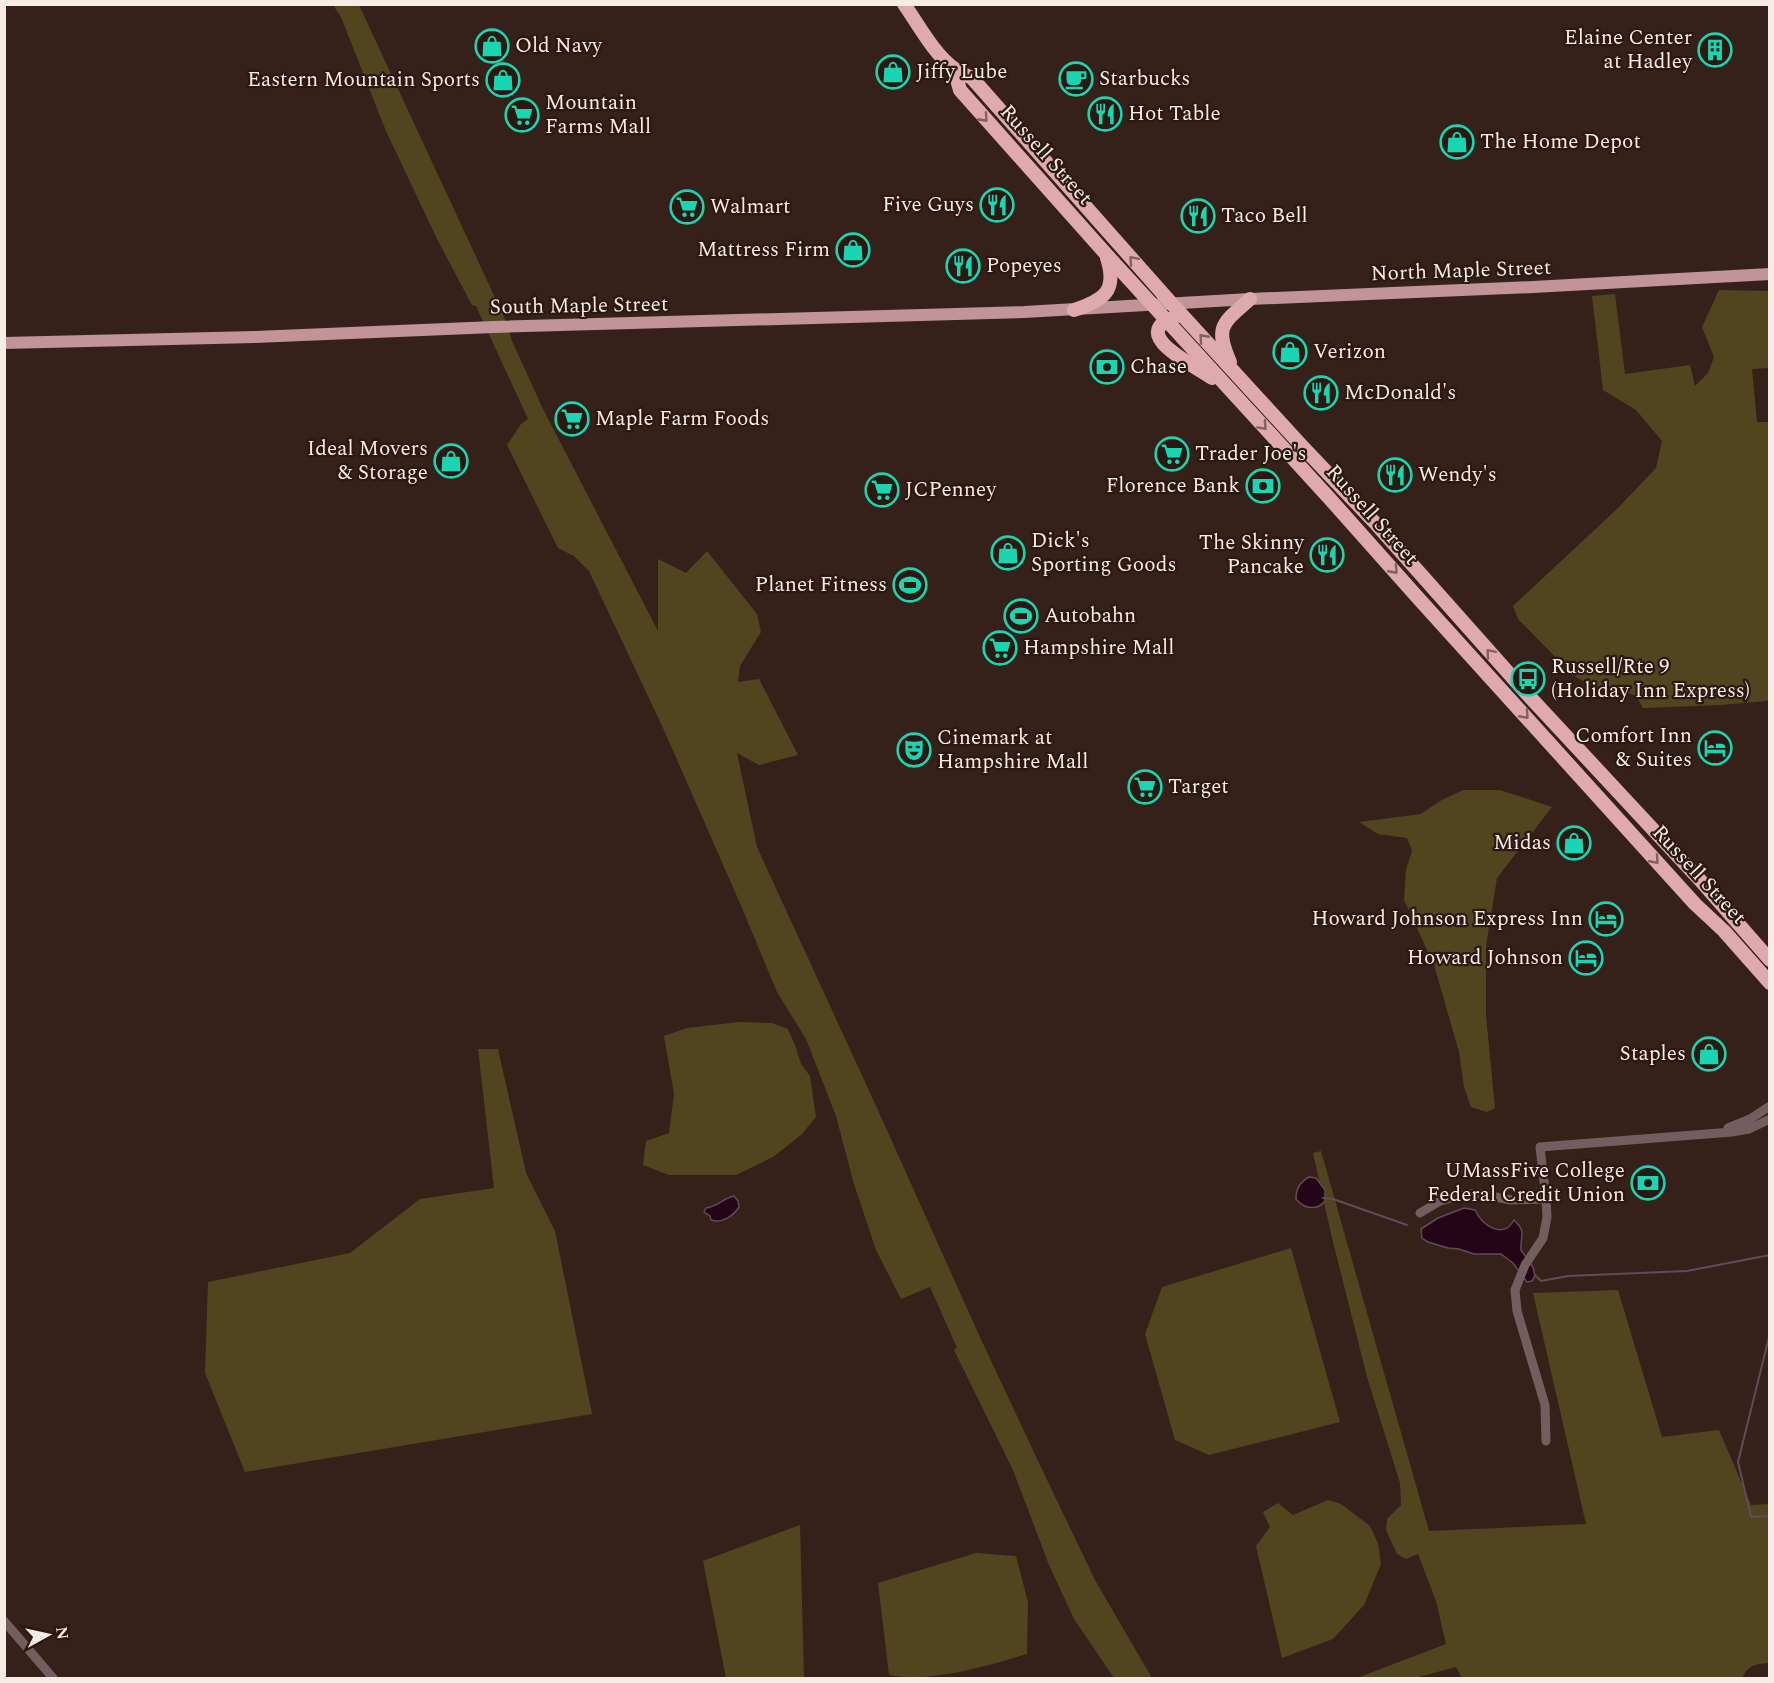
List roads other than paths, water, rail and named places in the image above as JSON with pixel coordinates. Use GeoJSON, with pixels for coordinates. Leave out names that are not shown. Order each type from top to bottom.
{"type":"FeatureCollection","features":[{"type":"Feature","properties":{"kind":"highway","name":"Russell Street"},"geometry":{"type":"LineString","coordinates":[[904,4],[927,38],[954,69],[972,78],[1172,304],[1384,533],[1770,960]]}},
{"type":"Feature","properties":{"kind":"highway","name":"Russell Street"},"geometry":{"type":"LineString","coordinates":[[954,69],[960,90],[1105,253],[1695,904],[1724,931],[1770,983]]}},
{"type":"Feature","properties":{"kind":"highway"},"geometry":{"type":"LineString","coordinates":[[1074,310],[1092,304],[1108,289],[1111,272],[1105,253]]}},
{"type":"Feature","properties":{"kind":"highway"},"geometry":{"type":"LineString","coordinates":[[1234,372],[1222,345],[1222,331],[1227,320],[1250,299]]}},
{"type":"Feature","properties":{"kind":"highway"},"geometry":{"type":"LineString","coordinates":[[1183,316],[1167,320],[1160,326],[1157,334],[1162,345],[1205,373],[1236,398]]}},
{"type":"Feature","properties":{"kind":"main road","name":"North Maple Street"},"geometry":{"type":"LineString","coordinates":[[1153,305],[1770,274]]}},
{"type":"Feature","properties":{"kind":"main road","name":"South Maple Street"},"geometry":{"type":"LineString","coordinates":[[4,343],[1074,310],[1153,305]]}},
{"type":"Feature","properties":{"kind":"street"},"geometry":{"type":"LineString","coordinates":[[1702,1134],[1738,1124],[1770,1106]]}},
{"type":"Feature","properties":{"kind":"street"},"geometry":{"type":"LineString","coordinates":[[1546,1441],[1545,1405],[1517,1311],[1515,1290],[1525,1265],[1535,1252],[1546,1229],[1546,1199],[1540,1147],[1749,1129],[1770,1119]]}},
{"type":"Feature","properties":{"kind":"street"},"geometry":{"type":"LineString","coordinates":[[1420,1213],[1440,1201],[1467,1194],[1481,1194],[1511,1200],[1546,1199]]}},
{"type":"Feature","properties":{"kind":"street"},"geometry":{"type":"LineString","coordinates":[[4,1621],[52,1678]]}},
{"type":"Feature","properties":{"kind":"waterway"},"geometry":{"type":"LineString","coordinates":[[1323,1198],[1333,1199],[1407,1225]]}},
{"type":"Feature","properties":{"kind":"waterway"},"geometry":{"type":"LineString","coordinates":[[1535,1275],[1541,1281],[1568,1276],[1687,1271],[1770,1255]]}},
{"type":"Feature","properties":{"kind":"waterway"},"geometry":{"type":"LineString","coordinates":[[1770,1333],[1738,1462],[1751,1517],[1770,1516]]}},
{"type":"Feature","properties":{"kind":"place","name":"Old Navy"},"geometry":{"type":"Point","coordinates":[492,46]}},
{"type":"Feature","properties":{"kind":"place","name":"Elaine Center at Hadley"},"geometry":{"type":"Point","coordinates":[1715,50]}},
{"type":"Feature","properties":{"kind":"place","name":"Jiffy Lube"},"geometry":{"type":"Point","coordinates":[893,72]}},
{"type":"Feature","properties":{"kind":"place","name":"Starbucks"},"geometry":{"type":"Point","coordinates":[1076,79]}},
{"type":"Feature","properties":{"kind":"place","name":"Eastern Mountain Sports"},"geometry":{"type":"Point","coordinates":[503,80]}},
{"type":"Feature","properties":{"kind":"place","name":"Hot Table"},"geometry":{"type":"Point","coordinates":[1105,114]}},
{"type":"Feature","properties":{"kind":"place","name":"Mountain Farms Mall"},"geometry":{"type":"Point","coordinates":[522,115]}},
{"type":"Feature","properties":{"kind":"place","name":"The Home Depot"},"geometry":{"type":"Point","coordinates":[1457,142]}},
{"type":"Feature","properties":{"kind":"place","name":"Five Guys"},"geometry":{"type":"Point","coordinates":[997,205]}},
{"type":"Feature","properties":{"kind":"place","name":"Walmart"},"geometry":{"type":"Point","coordinates":[687,207]}},
{"type":"Feature","properties":{"kind":"place","name":"Taco Bell"},"geometry":{"type":"Point","coordinates":[1198,216]}},
{"type":"Feature","properties":{"kind":"place","name":"Mattress Firm"},"geometry":{"type":"Point","coordinates":[853,250]}},
{"type":"Feature","properties":{"kind":"place","name":"Popeyes"},"geometry":{"type":"Point","coordinates":[963,266]}},
{"type":"Feature","properties":{"kind":"place","name":"Verizon"},"geometry":{"type":"Point","coordinates":[1290,352]}},
{"type":"Feature","properties":{"kind":"place","name":"Chase"},"geometry":{"type":"Point","coordinates":[1107,367]}},
{"type":"Feature","properties":{"kind":"place","name":"McDonald's"},"geometry":{"type":"Point","coordinates":[1321,393]}},
{"type":"Feature","properties":{"kind":"place","name":"Maple Farm Foods"},"geometry":{"type":"Point","coordinates":[572,419]}},
{"type":"Feature","properties":{"kind":"place","name":"Trader Joe's"},"geometry":{"type":"Point","coordinates":[1172,454]}},
{"type":"Feature","properties":{"kind":"place","name":"Ideal Movers & Storage"},"geometry":{"type":"Point","coordinates":[451,461]}},
{"type":"Feature","properties":{"kind":"place","name":"Wendy's"},"geometry":{"type":"Point","coordinates":[1395,475]}},
{"type":"Feature","properties":{"kind":"place","name":"Florence Bank"},"geometry":{"type":"Point","coordinates":[1263,486]}},
{"type":"Feature","properties":{"kind":"place","name":"JCPenney"},"geometry":{"type":"Point","coordinates":[882,490]}},
{"type":"Feature","properties":{"kind":"place","name":"Dick's Sporting Goods"},"geometry":{"type":"Point","coordinates":[1008,553]}},
{"type":"Feature","properties":{"kind":"place","name":"The Skinny Pancake"},"geometry":{"type":"Point","coordinates":[1327,555]}},
{"type":"Feature","properties":{"kind":"place","name":"Planet Fitness"},"geometry":{"type":"Point","coordinates":[910,585]}},
{"type":"Feature","properties":{"kind":"place","name":"Autobahn"},"geometry":{"type":"Point","coordinates":[1021,616]}},
{"type":"Feature","properties":{"kind":"place","name":"Hampshire Mall"},"geometry":{"type":"Point","coordinates":[1000,648]}},
{"type":"Feature","properties":{"kind":"place","name":"Russell/Rte 9 (Holiday Inn Express)"},"geometry":{"type":"Point","coordinates":[1528,679]}},
{"type":"Feature","properties":{"kind":"place","name":"Comfort Inn & Suites"},"geometry":{"type":"Point","coordinates":[1715,748]}},
{"type":"Feature","properties":{"kind":"place","name":"Cinemark at Hampshire Mall"},"geometry":{"type":"Point","coordinates":[914,750]}},
{"type":"Feature","properties":{"kind":"place","name":"Target"},"geometry":{"type":"Point","coordinates":[1145,787]}},
{"type":"Feature","properties":{"kind":"place","name":"Midas"},"geometry":{"type":"Point","coordinates":[1574,843]}},
{"type":"Feature","properties":{"kind":"place","name":"Howard Johnson Express Inn"},"geometry":{"type":"Point","coordinates":[1606,919]}},
{"type":"Feature","properties":{"kind":"place","name":"Howard Johnson"},"geometry":{"type":"Point","coordinates":[1586,958]}},
{"type":"Feature","properties":{"kind":"place","name":"Staples"},"geometry":{"type":"Point","coordinates":[1709,1054]}},
{"type":"Feature","properties":{"kind":"place","name":"UMassFive College Federal Credit Union"},"geometry":{"type":"Point","coordinates":[1648,1183]}}]}
